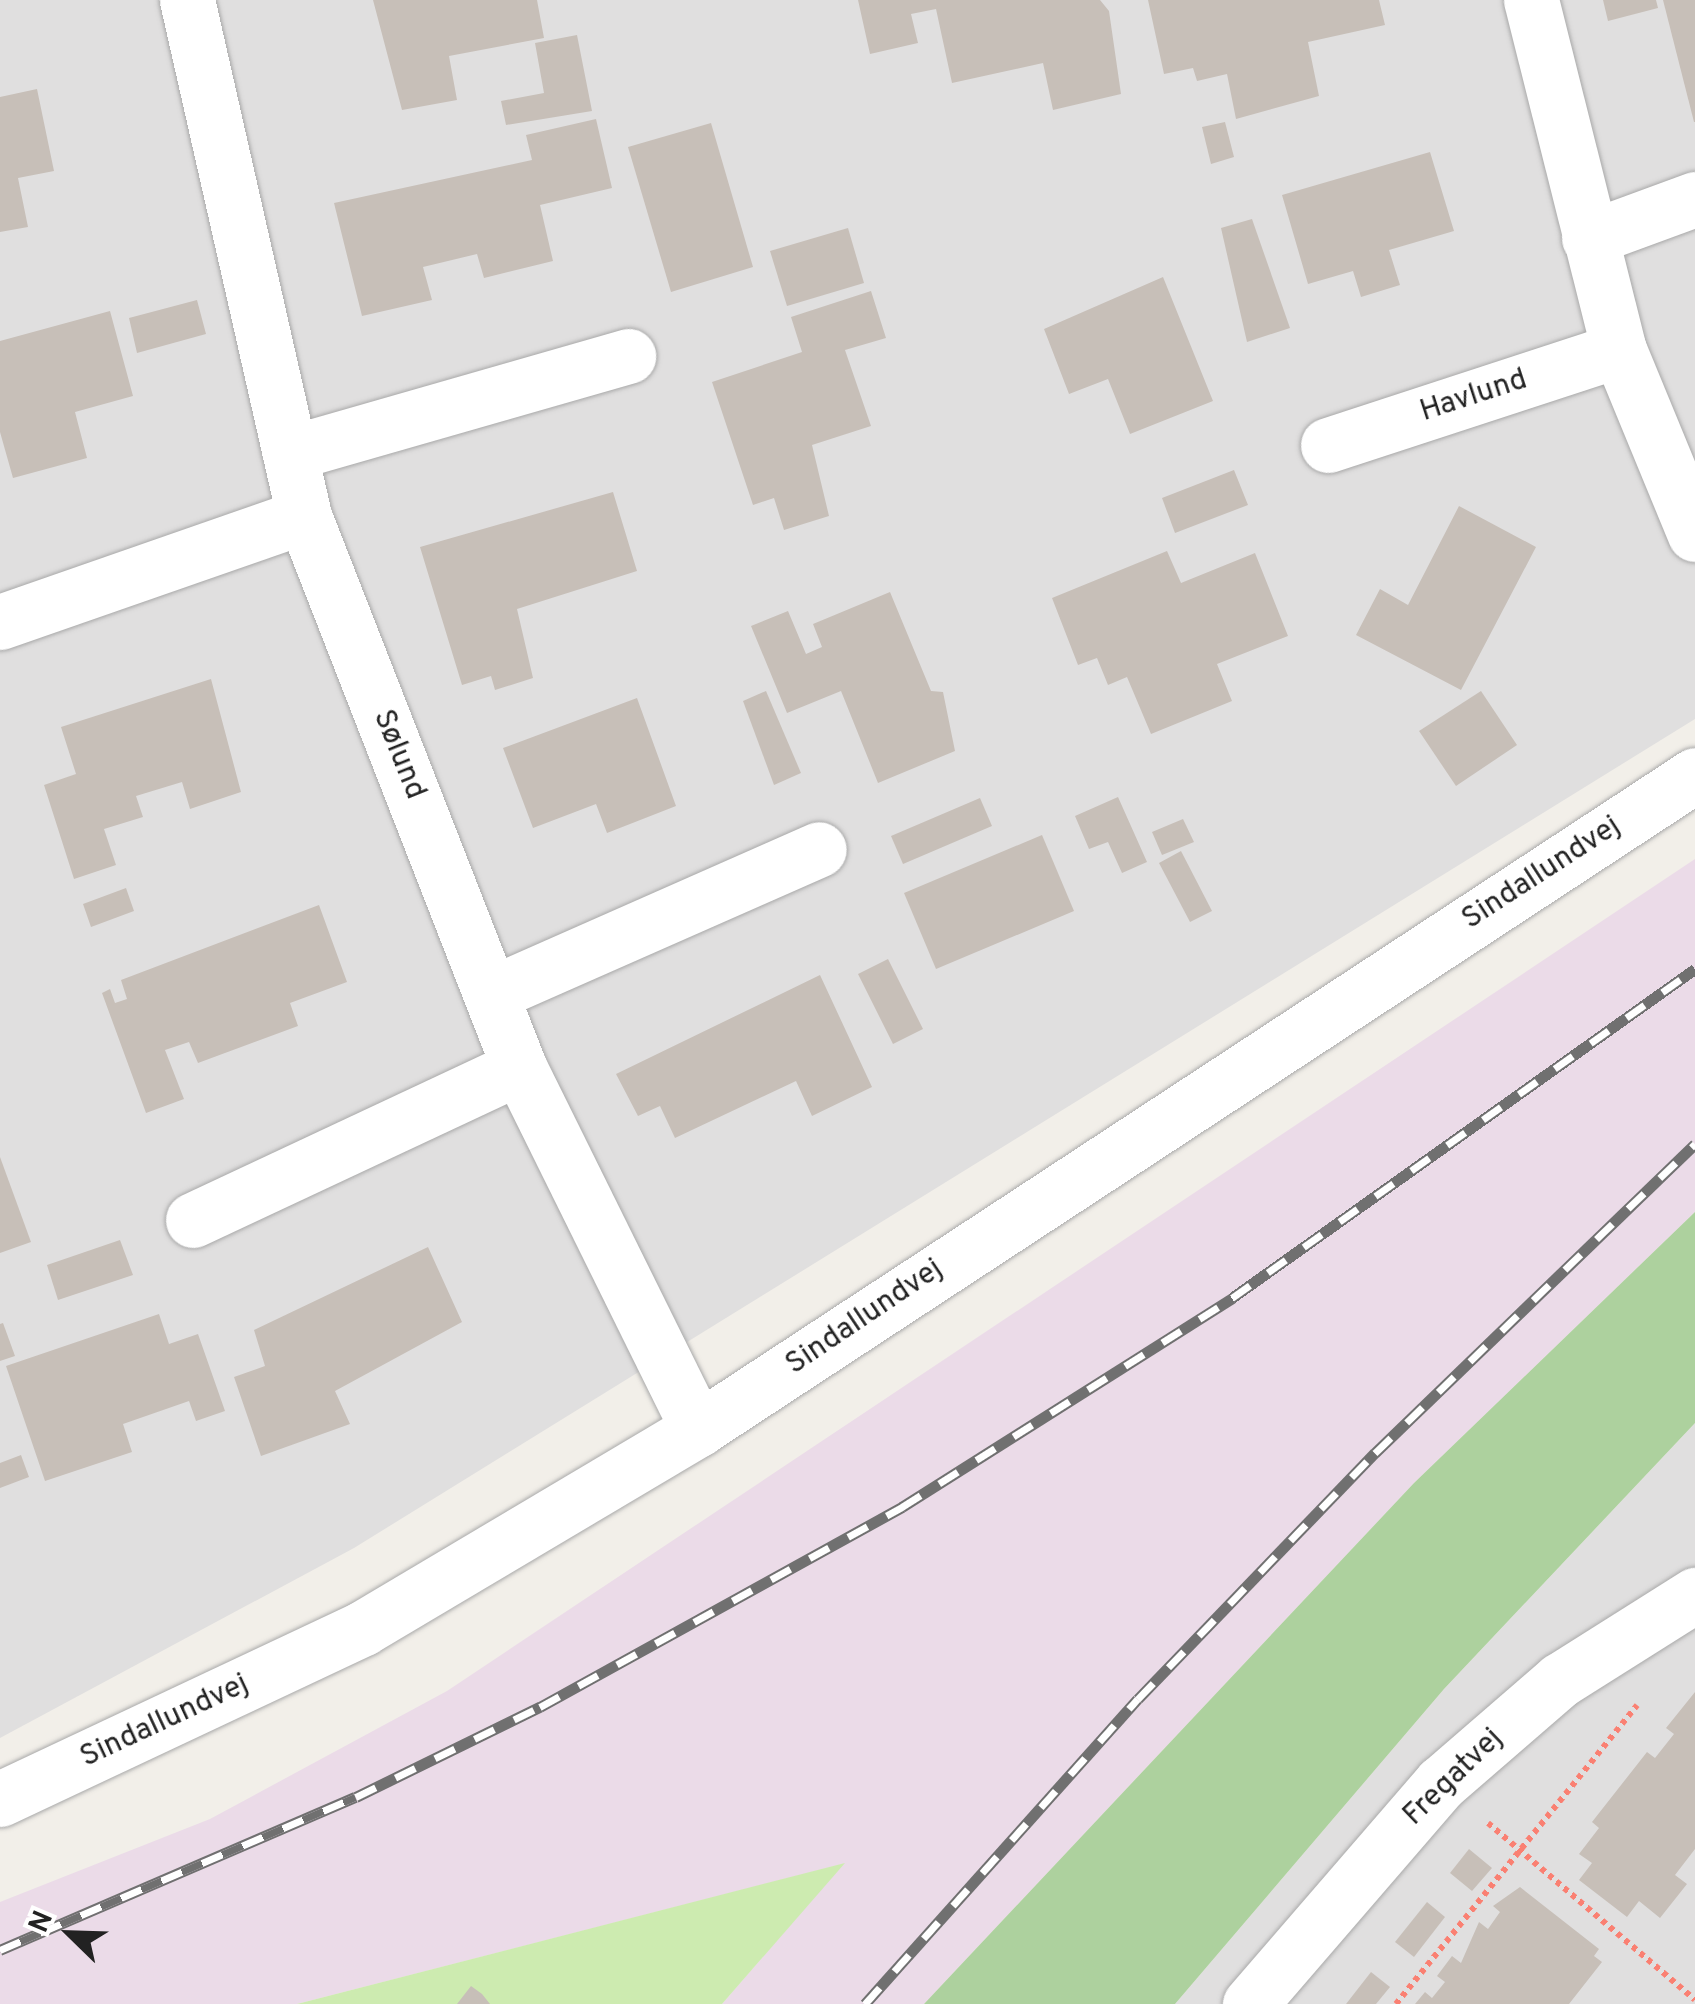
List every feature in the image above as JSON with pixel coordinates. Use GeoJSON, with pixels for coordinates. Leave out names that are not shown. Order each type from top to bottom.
{"type":"FeatureCollection","features":[{"type":"Feature","properties":{"kind":"street","name":"Sølund"},"geometry":{"type":"LineString","coordinates":[[186,0],[304,516],[519,1067],[698,1429]]}},
{"type":"Feature","properties":{"kind":"street"},"geometry":{"type":"LineString","coordinates":[[1531,0],[1619,350],[1695,534]]}},
{"type":"Feature","properties":{"kind":"street"},"geometry":{"type":"LineString","coordinates":[[1589,238],[1695,199]]}},
{"type":"Feature","properties":{"kind":"street","name":"Havlund"},"geometry":{"type":"LineString","coordinates":[[1328,446],[1619,350]]}},
{"type":"Feature","properties":{"kind":"street"},"geometry":{"type":"LineString","coordinates":[[290,453],[628,356]]}},
{"type":"Feature","properties":{"kind":"street"},"geometry":{"type":"LineString","coordinates":[[0,622],[304,516]]}},
{"type":"Feature","properties":{"kind":"street","name":"Sindallundvej"},"geometry":{"type":"LineString","coordinates":[[0,1799],[363,1628],[698,1429],[1695,775]]}},
{"type":"Feature","properties":{"kind":"street"},"geometry":{"type":"LineString","coordinates":[[493,993],[818,850]]}},
{"type":"Feature","properties":{"kind":"street"},"geometry":{"type":"LineString","coordinates":[[193,1220],[519,1067]]}},
{"type":"Feature","properties":{"kind":"street","name":"Fregatvej"},"geometry":{"type":"LineString","coordinates":[[1250,2004],[1442,1783],[1560,1680],[1695,1594]]}},
{"type":"Feature","properties":{"kind":"path"},"geometry":{"type":"LineString","coordinates":[[1396,2004],[1650,1689]]}},
{"type":"Feature","properties":{"kind":"path"},"geometry":{"type":"LineString","coordinates":[[1442,1783],[1690,2000]]}},
{"type":"Feature","properties":{"kind":"shaded area"},"geometry":{"type":"Polygon","coordinates":[[[0,0],[1695,0],[1695,719],[354,1548],[0,1738],[0,0]]]}},
{"type":"Feature","properties":{"kind":"shaded area"},"geometry":{"type":"Polygon","coordinates":[[[1695,859],[1695,1212],[1414,1483],[924,2004],[722,2004],[843,1864],[297,2004],[0,2004],[0,1902],[210,1819],[447,1691],[1695,859]]]}},
{"type":"Feature","properties":{"kind":"shaded area"},"geometry":{"type":"Polygon","coordinates":[[[1695,1423],[1695,2004],[1175,2004],[1444,1689],[1695,1423]]]}},
{"type":"Feature","properties":{"kind":"green space"},"geometry":{"type":"Polygon","coordinates":[[[1695,1212],[1695,1423],[1444,1689],[1175,2004],[924,2004],[1414,1483],[1695,1212]]]}},
{"type":"Feature","properties":{"kind":"green space"},"geometry":{"type":"Polygon","coordinates":[[[845,1863],[722,2004],[297,2004],[845,1863]]]}},
{"type":"Feature","properties":{"kind":"building"},"geometry":{"type":"Polygon","coordinates":[[[373,0],[537,0],[544,38],[449,56],[457,100],[402,110],[373,0]]]}},
{"type":"Feature","properties":{"kind":"building"},"geometry":{"type":"Polygon","coordinates":[[[858,0],[1100,0],[1109,11],[1121,94],[1053,110],[1043,63],[952,83],[936,9],[911,14],[918,43],[870,54],[858,0]]]}},
{"type":"Feature","properties":{"kind":"building"},"geometry":{"type":"Polygon","coordinates":[[[1148,0],[1379,0],[1385,25],[1308,42],[1319,96],[1236,119],[1227,74],[1197,81],[1193,68],[1164,74],[1148,0]]]}},
{"type":"Feature","properties":{"kind":"building"},"geometry":{"type":"Polygon","coordinates":[[[1603,0],[1656,0],[1658,8],[1608,21],[1603,0]]]}},
{"type":"Feature","properties":{"kind":"building"},"geometry":{"type":"Polygon","coordinates":[[[1663,0],[1695,0],[1695,122],[1694,122],[1663,0]]]}},
{"type":"Feature","properties":{"kind":"building"},"geometry":{"type":"Polygon","coordinates":[[[577,35],[592,111],[506,125],[501,101],[544,93],[535,43],[577,35]]]}},
{"type":"Feature","properties":{"kind":"building"},"geometry":{"type":"Polygon","coordinates":[[[37,89],[54,171],[18,178],[28,227],[0,232],[0,97],[37,89]]]}},
{"type":"Feature","properties":{"kind":"building"},"geometry":{"type":"Polygon","coordinates":[[[596,119],[612,188],[540,205],[553,261],[484,278],[477,254],[423,267],[432,300],[362,316],[334,203],[532,160],[526,135],[596,119]]]}},
{"type":"Feature","properties":{"kind":"building"},"geometry":{"type":"Polygon","coordinates":[[[1225,122],[1234,157],[1211,164],[1202,127],[1225,122]]]}},
{"type":"Feature","properties":{"kind":"building"},"geometry":{"type":"Polygon","coordinates":[[[711,123],[753,267],[671,292],[628,147],[711,123]]]}},
{"type":"Feature","properties":{"kind":"building"},"geometry":{"type":"Polygon","coordinates":[[[1430,152],[1454,231],[1389,250],[1400,285],[1361,297],[1353,271],[1308,284],[1282,195],[1430,152]]]}},
{"type":"Feature","properties":{"kind":"building"},"geometry":{"type":"Polygon","coordinates":[[[1252,219],[1290,328],[1247,342],[1221,228],[1252,219]]]}},
{"type":"Feature","properties":{"kind":"building"},"geometry":{"type":"Polygon","coordinates":[[[848,228],[864,283],[787,306],[770,251],[848,228]]]}},
{"type":"Feature","properties":{"kind":"building"},"geometry":{"type":"Polygon","coordinates":[[[1163,277],[1213,401],[1130,434],[1108,379],[1069,394],[1044,329],[1163,277]]]}},
{"type":"Feature","properties":{"kind":"building"},"geometry":{"type":"Polygon","coordinates":[[[871,291],[886,338],[845,350],[871,426],[812,445],[829,516],[784,530],[774,498],[753,505],[712,382],[802,352],[791,317],[871,291]]]}},
{"type":"Feature","properties":{"kind":"building"},"geometry":{"type":"Polygon","coordinates":[[[197,300],[206,334],[137,353],[129,318],[197,300]]]}},
{"type":"Feature","properties":{"kind":"building"},"geometry":{"type":"Polygon","coordinates":[[[110,311],[133,396],[75,412],[87,458],[13,478],[0,432],[0,341],[110,311]]]}},
{"type":"Feature","properties":{"kind":"building"},"geometry":{"type":"Polygon","coordinates":[[[1234,470],[1248,505],[1175,533],[1162,498],[1234,470]]]}},
{"type":"Feature","properties":{"kind":"building"},"geometry":{"type":"Polygon","coordinates":[[[613,492],[637,571],[517,609],[533,678],[495,690],[491,676],[462,685],[420,547],[613,492]]]}},
{"type":"Feature","properties":{"kind":"building"},"geometry":{"type":"Polygon","coordinates":[[[1459,506],[1536,547],[1461,690],[1356,635],[1380,589],[1408,605],[1459,506]]]}},
{"type":"Feature","properties":{"kind":"building"},"geometry":{"type":"Polygon","coordinates":[[[1167,551],[1181,583],[1255,553],[1288,636],[1217,664],[1232,701],[1151,734],[1127,677],[1108,685],[1097,658],[1078,665],[1052,598],[1167,551]]]}},
{"type":"Feature","properties":{"kind":"building"},"geometry":{"type":"Polygon","coordinates":[[[890,592],[931,691],[943,692],[955,751],[878,783],[841,691],[787,713],[751,626],[788,611],[806,654],[822,647],[813,624],[890,592]]]}},
{"type":"Feature","properties":{"kind":"building"},"geometry":{"type":"Polygon","coordinates":[[[211,679],[241,792],[190,809],[182,782],[136,796],[143,817],[104,829],[116,865],[74,879],[44,785],[76,774],[61,727],[211,679]]]}},
{"type":"Feature","properties":{"kind":"building"},"geometry":{"type":"Polygon","coordinates":[[[766,691],[801,773],[774,785],[743,701],[766,691]]]}},
{"type":"Feature","properties":{"kind":"building"},"geometry":{"type":"Polygon","coordinates":[[[1481,691],[1517,745],[1456,786],[1419,731],[1481,691]]]}},
{"type":"Feature","properties":{"kind":"building"},"geometry":{"type":"Polygon","coordinates":[[[637,698],[676,806],[607,833],[596,804],[533,828],[503,748],[637,698]]]}},
{"type":"Feature","properties":{"kind":"building"},"geometry":{"type":"Polygon","coordinates":[[[1118,797],[1147,862],[1122,873],[1108,842],[1089,849],[1075,816],[1118,797]]]}},
{"type":"Feature","properties":{"kind":"building"},"geometry":{"type":"Polygon","coordinates":[[[980,798],[992,826],[903,864],[891,836],[980,798]]]}},
{"type":"Feature","properties":{"kind":"building"},"geometry":{"type":"Polygon","coordinates":[[[1183,819],[1194,842],[1162,855],[1152,832],[1183,819]]]}},
{"type":"Feature","properties":{"kind":"building"},"geometry":{"type":"Polygon","coordinates":[[[1042,835],[1074,911],[936,969],[904,893],[1042,835]]]}},
{"type":"Feature","properties":{"kind":"building"},"geometry":{"type":"Polygon","coordinates":[[[1181,851],[1212,911],[1190,922],[1159,863],[1181,851]]]}},
{"type":"Feature","properties":{"kind":"building"},"geometry":{"type":"Polygon","coordinates":[[[126,888],[134,911],[91,927],[83,904],[126,888]]]}},
{"type":"Feature","properties":{"kind":"building"},"geometry":{"type":"Polygon","coordinates":[[[319,905],[347,982],[290,1003],[298,1026],[198,1063],[189,1042],[165,1050],[184,1099],[146,1113],[102,993],[110,989],[115,1003],[127,999],[121,980],[319,905]]]}},
{"type":"Feature","properties":{"kind":"building"},"geometry":{"type":"Polygon","coordinates":[[[888,959],[923,1029],[893,1044],[858,974],[888,959]]]}},
{"type":"Feature","properties":{"kind":"building"},"geometry":{"type":"Polygon","coordinates":[[[820,975],[872,1087],[812,1116],[796,1081],[675,1138],[660,1106],[638,1116],[616,1074],[820,975]]]}},
{"type":"Feature","properties":{"kind":"building"},"geometry":{"type":"Polygon","coordinates":[[[0,1157],[31,1242],[0,1253],[0,1157]]]}},
{"type":"Feature","properties":{"kind":"building"},"geometry":{"type":"Polygon","coordinates":[[[120,1240],[133,1275],[58,1300],[47,1265],[120,1240]]]}},
{"type":"Feature","properties":{"kind":"building"},"geometry":{"type":"Polygon","coordinates":[[[428,1247],[462,1322],[335,1391],[350,1424],[261,1456],[234,1377],[265,1366],[254,1330],[428,1247]]]}},
{"type":"Feature","properties":{"kind":"building"},"geometry":{"type":"Polygon","coordinates":[[[159,1314],[169,1344],[198,1334],[225,1411],[196,1421],[189,1401],[123,1424],[132,1452],[45,1481],[6,1366],[159,1314]]]}},
{"type":"Feature","properties":{"kind":"building"},"geometry":{"type":"Polygon","coordinates":[[[3,1323],[15,1356],[0,1361],[0,1324],[3,1323]]]}},
{"type":"Feature","properties":{"kind":"building"},"geometry":{"type":"Polygon","coordinates":[[[21,1455],[29,1477],[0,1488],[0,1463],[21,1455]]]}},
{"type":"Feature","properties":{"kind":"building"},"geometry":{"type":"Polygon","coordinates":[[[1695,1692],[1695,1849],[1675,1875],[1687,1884],[1660,1918],[1639,1901],[1627,1917],[1579,1880],[1592,1863],[1579,1854],[1599,1828],[1592,1822],[1647,1752],[1655,1758],[1674,1734],[1666,1728],[1695,1692]]]}},
{"type":"Feature","properties":{"kind":"building"},"geometry":{"type":"Polygon","coordinates":[[[1469,1849],[1492,1868],[1472,1891],[1450,1873],[1469,1849]]]}},
{"type":"Feature","properties":{"kind":"building"},"geometry":{"type":"Polygon","coordinates":[[[1520,1887],[1599,1949],[1594,1956],[1602,1962],[1569,2004],[1415,2004],[1425,1992],[1432,1998],[1445,1982],[1437,1976],[1452,1956],[1461,1963],[1479,1922],[1488,1929],[1500,1912],[1493,1906],[1520,1887]]]}},
{"type":"Feature","properties":{"kind":"building"},"geometry":{"type":"Polygon","coordinates":[[[1427,1902],[1445,1917],[1414,1957],[1395,1942],[1427,1902]]]}},
{"type":"Feature","properties":{"kind":"building"},"geometry":{"type":"Polygon","coordinates":[[[1371,1972],[1390,1987],[1376,2004],[1346,2004],[1371,1972]]]}},
{"type":"Feature","properties":{"kind":"building"},"geometry":{"type":"Polygon","coordinates":[[[471,1986],[482,1994],[490,2004],[457,2004],[471,1986]]]}},
{"type":"Feature","properties":{"kind":"railway"},"geometry":{"type":"LineString","coordinates":[[0,1950],[356,1797],[540,1707],[902,1507],[1232,1298],[1695,969]]}},
{"type":"Feature","properties":{"kind":"railway"},"geometry":{"type":"LineString","coordinates":[[865,2004],[1138,1699],[1375,1453],[1695,1144]]}}]}
